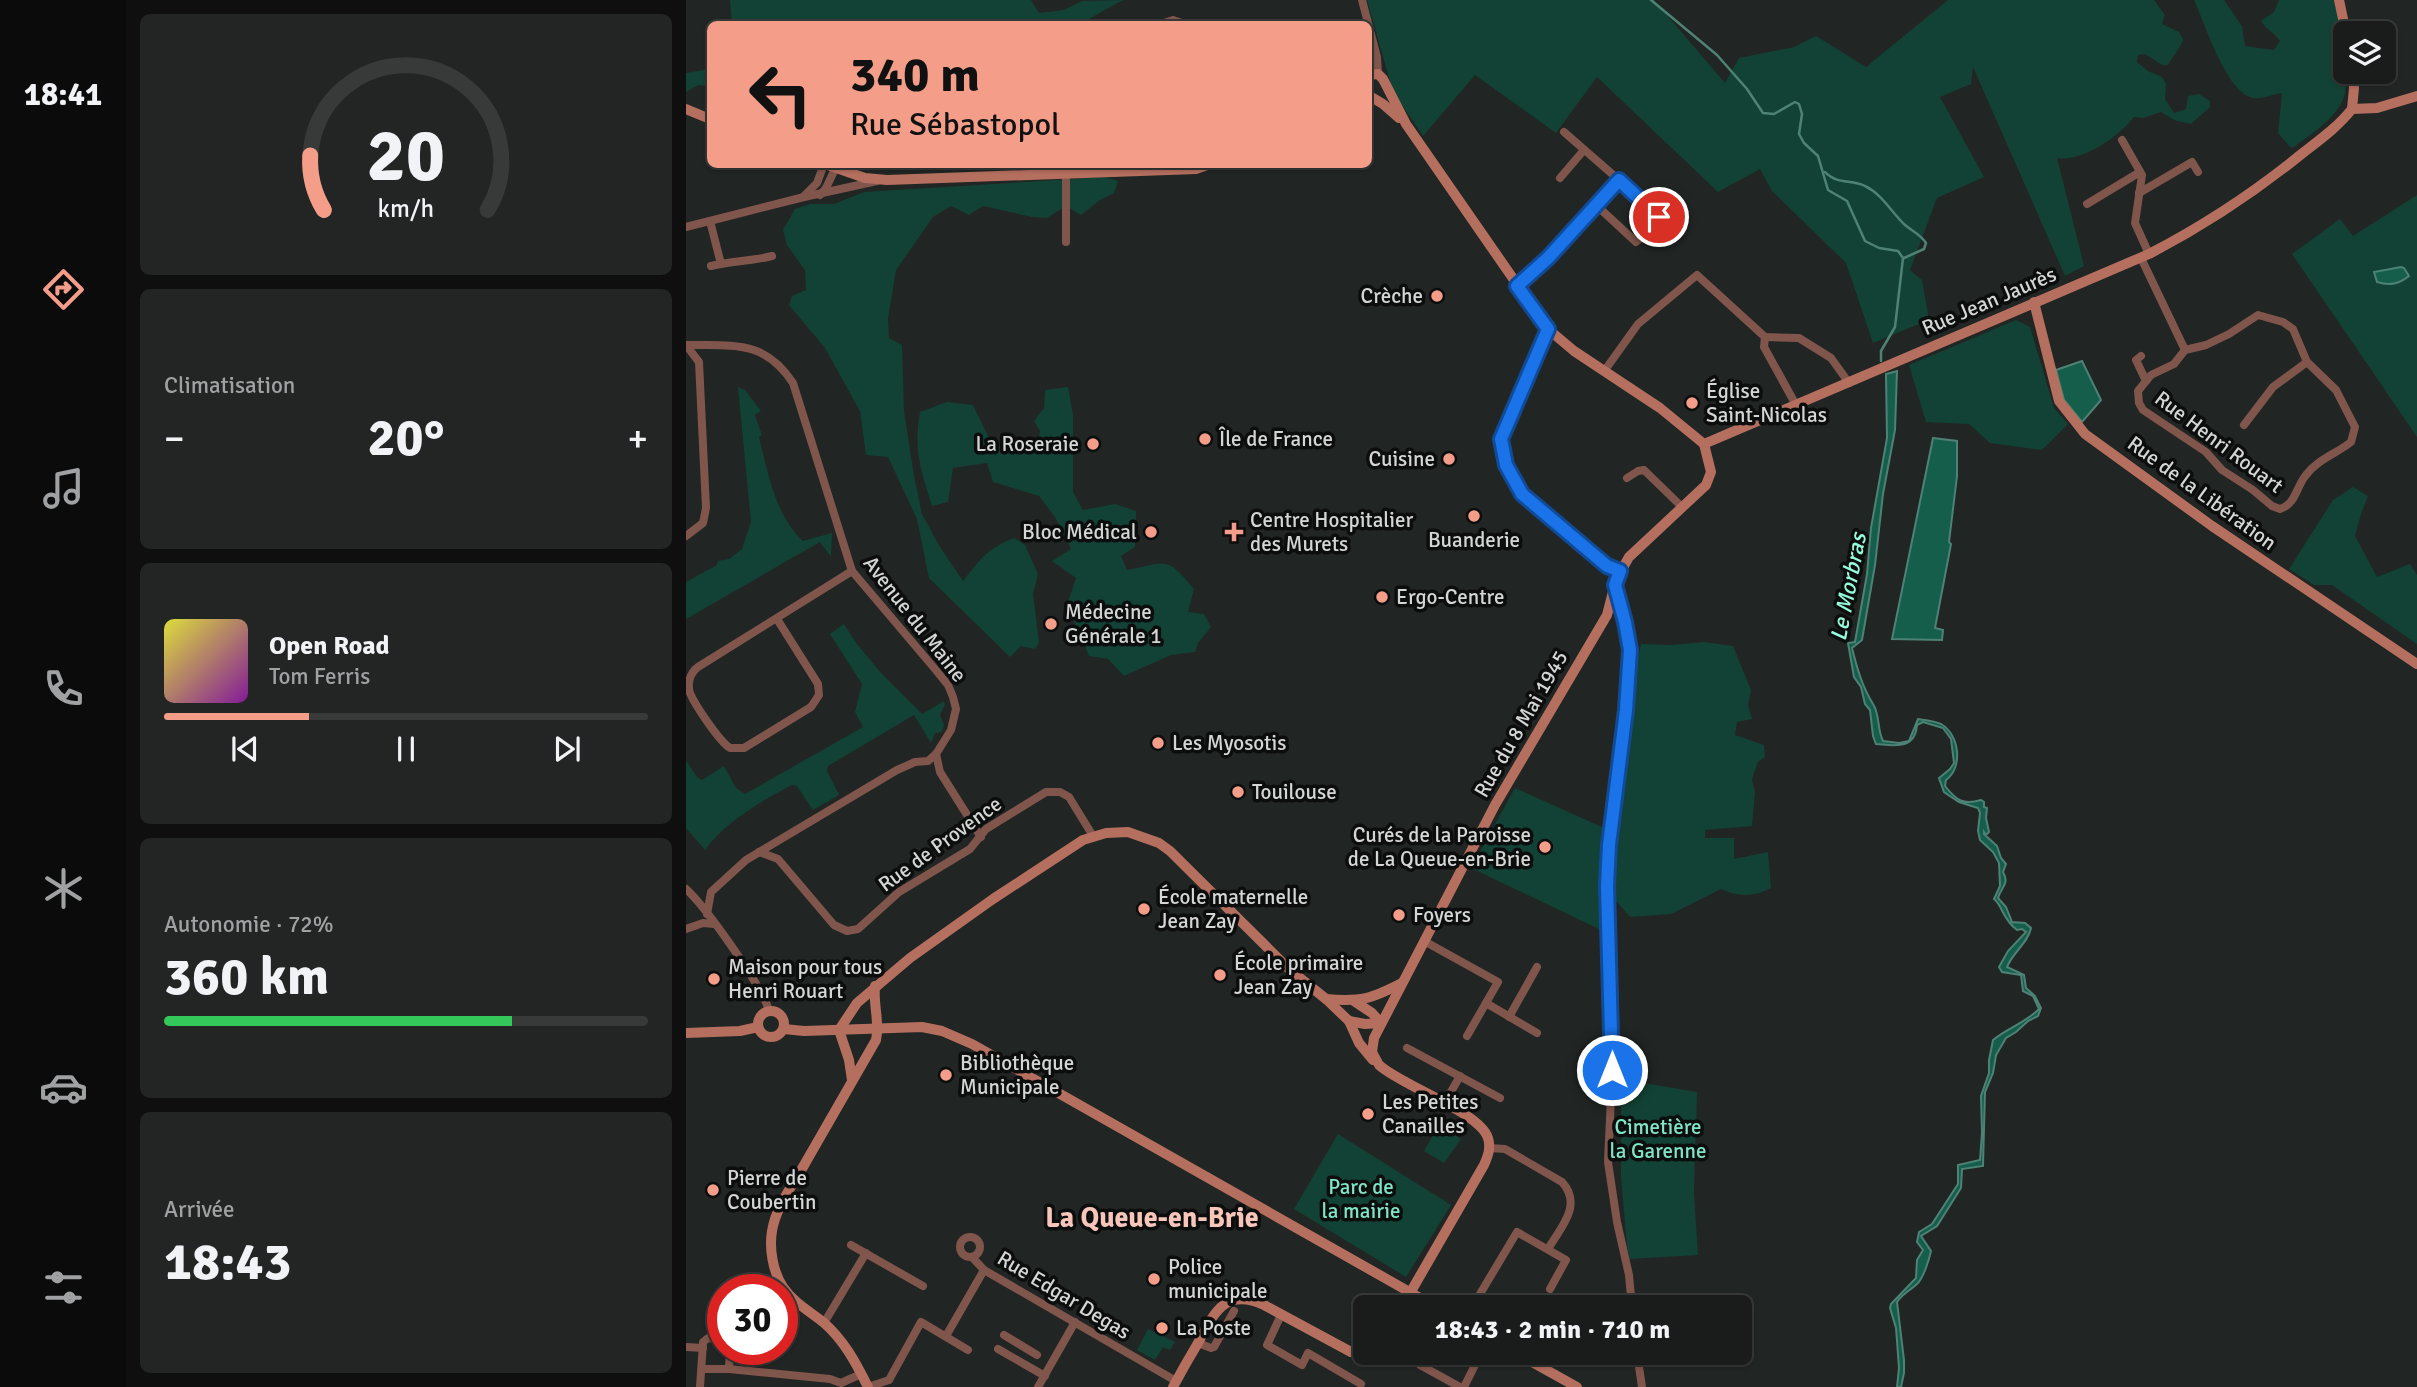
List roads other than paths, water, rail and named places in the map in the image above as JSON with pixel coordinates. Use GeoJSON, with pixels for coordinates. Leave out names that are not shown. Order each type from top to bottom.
{"type":"FeatureCollection","features":[{"type":"Feature","properties":{"kind":"main road"},"geometry":{"type":"LineString","coordinates":[[2339,0],[2343,21]]}},
{"type":"Feature","properties":{"kind":"main road"},"geometry":{"type":"LineString","coordinates":[[1372,95],[1382,92],[1377,77]]}},
{"type":"Feature","properties":{"kind":"main road"},"geometry":{"type":"LineString","coordinates":[[1377,77],[1406,124],[1548,329],[1574,351],[1660,408],[1704,444],[1711,472],[1709,480],[1629,557],[1617,579],[1607,566],[1522,494],[1506,465],[1501,439],[1548,329]]}},
{"type":"Feature","properties":{"kind":"main road"},"geometry":{"type":"LineString","coordinates":[[2354,84],[2351,109],[2377,107],[2417,96]]}},
{"type":"Feature","properties":{"kind":"main road"},"geometry":{"type":"LineString","coordinates":[[1372,98],[1406,124]]}},
{"type":"Feature","properties":{"kind":"main road"},"geometry":{"type":"LineString","coordinates":[[686,109],[707,118]]}},
{"type":"Feature","properties":{"kind":"main road","name":"Rue Jean Jaurès"},"geometry":{"type":"LineString","coordinates":[[1704,444],[2145,256],[2194,231],[2235,205],[2333,130],[2351,109]]}},
{"type":"Feature","properties":{"kind":"main road"},"geometry":{"type":"LineString","coordinates":[[834,168],[880,180],[1157,168]]}},
{"type":"Feature","properties":{"kind":"main road","name":"Rue de la Libération"},"geometry":{"type":"LineString","coordinates":[[2034,302],[2059,401],[2085,433],[2212,526],[2417,664]]}},
{"type":"Feature","properties":{"kind":"main road","name":"Rue du 8 Mai 1945"},"geometry":{"type":"LineString","coordinates":[[1378,1065],[1371,1044],[1381,1023],[1495,805],[1607,615],[1617,579]]}},
{"type":"Feature","properties":{"kind":"main road"},"geometry":{"type":"LineString","coordinates":[[839,1031],[857,1003],[875,986],[944,932],[1083,840],[1107,832],[1128,832],[1159,843],[1282,963],[1349,1021],[1362,1048],[1378,1065],[1480,1125],[1488,1137],[1489,1148],[1484,1165],[1408,1295]]}},
{"type":"Feature","properties":{"kind":"main road"},"geometry":{"type":"LineString","coordinates":[[1326,999],[1354,1001],[1402,983]]}},
{"type":"Feature","properties":{"kind":"main road"},"geometry":{"type":"LineString","coordinates":[[868,1387],[849,1352],[824,1323],[792,1299],[782,1286],[773,1264],[770,1242],[772,1228],[785,1199],[876,1040],[878,1029],[875,986]]}},
{"type":"Feature","properties":{"kind":"main road"},"geometry":{"type":"LineString","coordinates":[[1354,1001],[1373,1013],[1381,1023]]}},
{"type":"Feature","properties":{"kind":"main road"},"geometry":{"type":"LineString","coordinates":[[769,1011],[782,1016],[784,1029],[779,1035],[770,1038],[762,1035],[758,1027],[759,1018],[769,1011]]}},
{"type":"Feature","properties":{"kind":"main road"},"geometry":{"type":"LineString","coordinates":[[1349,1021],[1381,1023]]}},
{"type":"Feature","properties":{"kind":"main road"},"geometry":{"type":"LineString","coordinates":[[686,1033],[740,1031],[758,1027]]}},
{"type":"Feature","properties":{"kind":"main road"},"geometry":{"type":"LineString","coordinates":[[784,1029],[839,1031],[922,1027],[942,1031],[972,1044],[1415,1295]]}},
{"type":"Feature","properties":{"kind":"main road"},"geometry":{"type":"LineString","coordinates":[[839,1031],[849,1060],[852,1080]]}},
{"type":"Feature","properties":{"kind":"main road"},"geometry":{"type":"LineString","coordinates":[[1174,1385],[1216,1310],[1230,1301],[1251,1299],[1353,1352]]}},
{"type":"Feature","properties":{"kind":"main road"},"geometry":{"type":"LineString","coordinates":[[1538,1365],[1577,1387]]}},
{"type":"Feature","properties":{"kind":"street"},"geometry":{"type":"LineString","coordinates":[[1362,0],[1368,21]]}},
{"type":"Feature","properties":{"kind":"street"},"geometry":{"type":"LineString","coordinates":[[1372,38],[1377,57],[1377,77]]}},
{"type":"Feature","properties":{"kind":"street"},"geometry":{"type":"LineString","coordinates":[[1564,132],[1659,217],[1658,224],[1636,242],[1596,205]]}},
{"type":"Feature","properties":{"kind":"street"},"geometry":{"type":"LineString","coordinates":[[2122,140],[2142,175],[2135,223],[2145,256],[2185,350]]}},
{"type":"Feature","properties":{"kind":"street"},"geometry":{"type":"LineString","coordinates":[[1560,178],[1584,150]]}},
{"type":"Feature","properties":{"kind":"street"},"geometry":{"type":"LineString","coordinates":[[2139,193],[2192,162],[2198,172]]}},
{"type":"Feature","properties":{"kind":"street"},"geometry":{"type":"LineString","coordinates":[[804,197],[827,168]]}},
{"type":"Feature","properties":{"kind":"street"},"geometry":{"type":"LineString","coordinates":[[820,195],[826,188],[828,168]]}},
{"type":"Feature","properties":{"kind":"street"},"geometry":{"type":"LineString","coordinates":[[2087,204],[2140,172]]}},
{"type":"Feature","properties":{"kind":"street"},"geometry":{"type":"LineString","coordinates":[[1066,174],[1066,242]]}},
{"type":"Feature","properties":{"kind":"street"},"geometry":{"type":"LineString","coordinates":[[686,227],[880,180]]}},
{"type":"Feature","properties":{"kind":"street"},"geometry":{"type":"LineString","coordinates":[[1517,286],[1548,258],[1619,180]]}},
{"type":"Feature","properties":{"kind":"street"},"geometry":{"type":"LineString","coordinates":[[710,220],[721,264]]}},
{"type":"Feature","properties":{"kind":"street"},"geometry":{"type":"LineString","coordinates":[[711,266],[740,259],[752,261],[772,256]]}},
{"type":"Feature","properties":{"kind":"street"},"geometry":{"type":"LineString","coordinates":[[1605,370],[1638,324],[1697,275],[1765,337],[1799,338],[1831,358],[1849,383]]}},
{"type":"Feature","properties":{"kind":"street","name":"Rue Henri Rouart"},"geometry":{"type":"LineString","coordinates":[[2262,315],[2283,322],[2293,329],[2307,362],[2336,390],[2352,418],[2355,433],[2348,445],[2311,469],[2292,502],[2280,509],[2268,504],[2253,490],[2222,470],[2206,452],[2143,410],[2138,403],[2138,391],[2151,374],[2174,364],[2185,350],[2206,345],[2262,315]]}},
{"type":"Feature","properties":{"kind":"street"},"geometry":{"type":"LineString","coordinates":[[1765,337],[1764,347],[1796,405]]}},
{"type":"Feature","properties":{"kind":"street"},"geometry":{"type":"LineString","coordinates":[[686,345],[699,362],[706,508],[703,523],[686,536]]}},
{"type":"Feature","properties":{"kind":"street","name":"Avenue du Maine"},"geometry":{"type":"LineString","coordinates":[[686,345],[743,346],[762,352],[782,366],[793,383],[852,571],[948,685],[956,709],[954,722],[947,739],[936,754]]}},
{"type":"Feature","properties":{"kind":"street"},"geometry":{"type":"LineString","coordinates":[[2141,356],[2136,360],[2146,381]]}},
{"type":"Feature","properties":{"kind":"street","name":"Rue Henri Rouart"},"geometry":{"type":"LineString","coordinates":[[2244,425],[2273,387],[2307,362]]}},
{"type":"Feature","properties":{"kind":"street"},"geometry":{"type":"LineString","coordinates":[[1628,478],[1644,470],[1682,507]]}},
{"type":"Feature","properties":{"kind":"street"},"geometry":{"type":"LineString","coordinates":[[777,618],[818,684],[819,695],[811,706],[744,748],[730,748],[718,738],[690,692],[692,672],[777,618],[852,571]]}},
{"type":"Feature","properties":{"kind":"street"},"geometry":{"type":"LineString","coordinates":[[1617,579],[1630,650],[1607,886],[1613,1053],[1608,1162],[1631,1295]]}},
{"type":"Feature","properties":{"kind":"street"},"geometry":{"type":"LineString","coordinates":[[1607,615],[1615,613],[1625,622]]}},
{"type":"Feature","properties":{"kind":"street"},"geometry":{"type":"LineString","coordinates":[[694,897],[711,892],[742,863],[779,839],[897,770],[915,762],[928,761],[936,754],[940,772],[981,837]]}},
{"type":"Feature","properties":{"kind":"street","name":"Rue de Provence"},"geometry":{"type":"LineString","coordinates":[[759,852],[778,859],[834,925],[842,930],[852,931],[862,926],[899,892],[971,849],[986,828],[1046,792],[1054,791],[1069,797],[1093,836]]}},
{"type":"Feature","properties":{"kind":"street"},"geometry":{"type":"LineString","coordinates":[[778,859],[779,839]]}},
{"type":"Feature","properties":{"kind":"street"},"geometry":{"type":"LineString","coordinates":[[686,889],[714,923],[760,989],[769,1011]]}},
{"type":"Feature","properties":{"kind":"street"},"geometry":{"type":"LineString","coordinates":[[707,914],[711,892]]}},
{"type":"Feature","properties":{"kind":"street"},"geometry":{"type":"LineString","coordinates":[[686,929],[703,923],[714,923]]}},
{"type":"Feature","properties":{"kind":"street"},"geometry":{"type":"LineString","coordinates":[[1424,941],[1498,982],[1466,1037]]}},
{"type":"Feature","properties":{"kind":"street"},"geometry":{"type":"LineString","coordinates":[[1509,1017],[1537,967]]}},
{"type":"Feature","properties":{"kind":"street"},"geometry":{"type":"LineString","coordinates":[[1486,1003],[1537,1033]]}},
{"type":"Feature","properties":{"kind":"street"},"geometry":{"type":"LineString","coordinates":[[1407,1048],[1500,1098]]}},
{"type":"Feature","properties":{"kind":"street"},"geometry":{"type":"LineString","coordinates":[[1444,1104],[1460,1076]]}},
{"type":"Feature","properties":{"kind":"street"},"geometry":{"type":"LineString","coordinates":[[1489,1148],[1505,1149],[1568,1188],[1572,1197],[1571,1207],[1548,1249]]}},
{"type":"Feature","properties":{"kind":"street"},"geometry":{"type":"LineString","coordinates":[[1479,1295],[1517,1231],[1566,1260],[1550,1289]]}},
{"type":"Feature","properties":{"kind":"street"},"geometry":{"type":"LineString","coordinates":[[851,1245],[923,1286]]}},
{"type":"Feature","properties":{"kind":"street"},"geometry":{"type":"LineString","coordinates":[[824,1323],[866,1254]]}},
{"type":"Feature","properties":{"kind":"street","name":"Rue Edgar Degas"},"geometry":{"type":"LineString","coordinates":[[972,1257],[984,1270],[1075,1322],[1174,1385]]}},
{"type":"Feature","properties":{"kind":"street"},"geometry":{"type":"LineString","coordinates":[[946,1336],[984,1270]]}},
{"type":"Feature","properties":{"kind":"street"},"geometry":{"type":"LineString","coordinates":[[1198,1343],[1211,1348],[1214,1346],[1234,1311]]}},
{"type":"Feature","properties":{"kind":"street"},"geometry":{"type":"LineString","coordinates":[[1281,1315],[1268,1345],[1302,1365],[1308,1353],[1361,1384]]}},
{"type":"Feature","properties":{"kind":"street"},"geometry":{"type":"LineString","coordinates":[[868,1387],[891,1384],[921,1322],[968,1350]]}},
{"type":"Feature","properties":{"kind":"street"},"geometry":{"type":"LineString","coordinates":[[1038,1387],[1075,1322]]}},
{"type":"Feature","properties":{"kind":"street"},"geometry":{"type":"LineString","coordinates":[[1004,1335],[1037,1355]]}},
{"type":"Feature","properties":{"kind":"street"},"geometry":{"type":"LineString","coordinates":[[700,1387],[703,1348],[707,1339]]}},
{"type":"Feature","properties":{"kind":"street"},"geometry":{"type":"LineString","coordinates":[[686,1347],[703,1348]]}},
{"type":"Feature","properties":{"kind":"street"},"geometry":{"type":"LineString","coordinates":[[1019,1361],[1025,1348]]}},
{"type":"Feature","properties":{"kind":"street"},"geometry":{"type":"LineString","coordinates":[[998,1349],[1045,1376]]}},
{"type":"Feature","properties":{"kind":"street"},"geometry":{"type":"LineString","coordinates":[[729,1365],[729,1369]]}},
{"type":"Feature","properties":{"kind":"street"},"geometry":{"type":"LineString","coordinates":[[1420,1365],[1462,1387],[1474,1365]]}},
{"type":"Feature","properties":{"kind":"street"},"geometry":{"type":"LineString","coordinates":[[1638,1365],[1641,1386]]}},
{"type":"Feature","properties":{"kind":"street"},"geometry":{"type":"LineString","coordinates":[[702,1369],[729,1369],[830,1379],[841,1383],[862,1374]]}},
{"type":"Feature","properties":{"kind":"waterway","name":"Le Morbras"},"geometry":{"type":"LineString","coordinates":[[1651,0],[1717,55],[1747,89],[1763,113],[1774,114],[1795,102],[1799,104],[1802,114],[1799,134],[1818,156],[1828,190],[1847,201],[1865,241],[1879,248],[1898,251],[1903,258],[1895,327],[1881,351],[1881,361]]}},
{"type":"Feature","properties":{"kind":"waterway","name":"Le Morbras"},"geometry":{"type":"LineString","coordinates":[[1825,172],[1834,179],[1871,189],[1905,225],[1924,240],[1924,249],[1904,258]]}},
{"type":"Feature","properties":{"kind":"place","name":"Crèche"},"geometry":{"type":"Point","coordinates":[1437,296]}},
{"type":"Feature","properties":{"kind":"place","name":"Église Saint-Nicolas"},"geometry":{"type":"Point","coordinates":[1692,403]}},
{"type":"Feature","properties":{"kind":"place","name":"Île de France"},"geometry":{"type":"Point","coordinates":[1205,439]}},
{"type":"Feature","properties":{"kind":"place","name":"La Roseraie"},"geometry":{"type":"Point","coordinates":[1093,444]}},
{"type":"Feature","properties":{"kind":"place","name":"Cuisine"},"geometry":{"type":"Point","coordinates":[1449,459]}},
{"type":"Feature","properties":{"kind":"place","name":"Buanderie"},"geometry":{"type":"Point","coordinates":[1474,516]}},
{"type":"Feature","properties":{"kind":"place","name":"Bloc Médical"},"geometry":{"type":"Point","coordinates":[1151,532]}},
{"type":"Feature","properties":{"kind":"place","name":"Centre Hospitalier des Murets"},"geometry":{"type":"Point","coordinates":[1234,532]}},
{"type":"Feature","properties":{"kind":"place","name":"Ergo-Centre"},"geometry":{"type":"Point","coordinates":[1382,597]}},
{"type":"Feature","properties":{"kind":"place","name":"Médecine Générale 1"},"geometry":{"type":"Point","coordinates":[1051,624]}},
{"type":"Feature","properties":{"kind":"place","name":"Les Myosotis"},"geometry":{"type":"Point","coordinates":[1158,743]}},
{"type":"Feature","properties":{"kind":"place","name":"Touilouse"},"geometry":{"type":"Point","coordinates":[1238,792]}},
{"type":"Feature","properties":{"kind":"place","name":"Curés de la Paroisse de La Queue-en-Brie"},"geometry":{"type":"Point","coordinates":[1545,847]}},
{"type":"Feature","properties":{"kind":"place","name":"École maternelle Jean Zay"},"geometry":{"type":"Point","coordinates":[1144,909]}},
{"type":"Feature","properties":{"kind":"place","name":"Foyers"},"geometry":{"type":"Point","coordinates":[1399,915]}},
{"type":"Feature","properties":{"kind":"place","name":"École primaire Jean Zay"},"geometry":{"type":"Point","coordinates":[1220,975]}},
{"type":"Feature","properties":{"kind":"place","name":"Maison pour tous Henri Rouart"},"geometry":{"type":"Point","coordinates":[714,979]}},
{"type":"Feature","properties":{"kind":"place","name":"Bibliothèque Municipale"},"geometry":{"type":"Point","coordinates":[946,1075]}},
{"type":"Feature","properties":{"kind":"place","name":"Les Petites Canailles"},"geometry":{"type":"Point","coordinates":[1368,1114]}},
{"type":"Feature","properties":{"kind":"place","name":"Pierre de Coubertin"},"geometry":{"type":"Point","coordinates":[713,1190]}},
{"type":"Feature","properties":{"kind":"place","name":"Police municipale"},"geometry":{"type":"Point","coordinates":[1154,1279]}},
{"type":"Feature","properties":{"kind":"place","name":"La Poste"},"geometry":{"type":"Point","coordinates":[1162,1328]}},
{"type":"Feature","properties":{"kind":"district","name":"La Queue-en-Brie"},"geometry":{"type":"Point","coordinates":[1152,1217]}},
{"type":"Feature","properties":{"kind":"park label","name":"Cimetière la Garenne"},"geometry":{"type":"Point","coordinates":[1658,1139]}},
{"type":"Feature","properties":{"kind":"park label","name":"Parc de la mairie"},"geometry":{"type":"Point","coordinates":[1361,1199]}}]}
